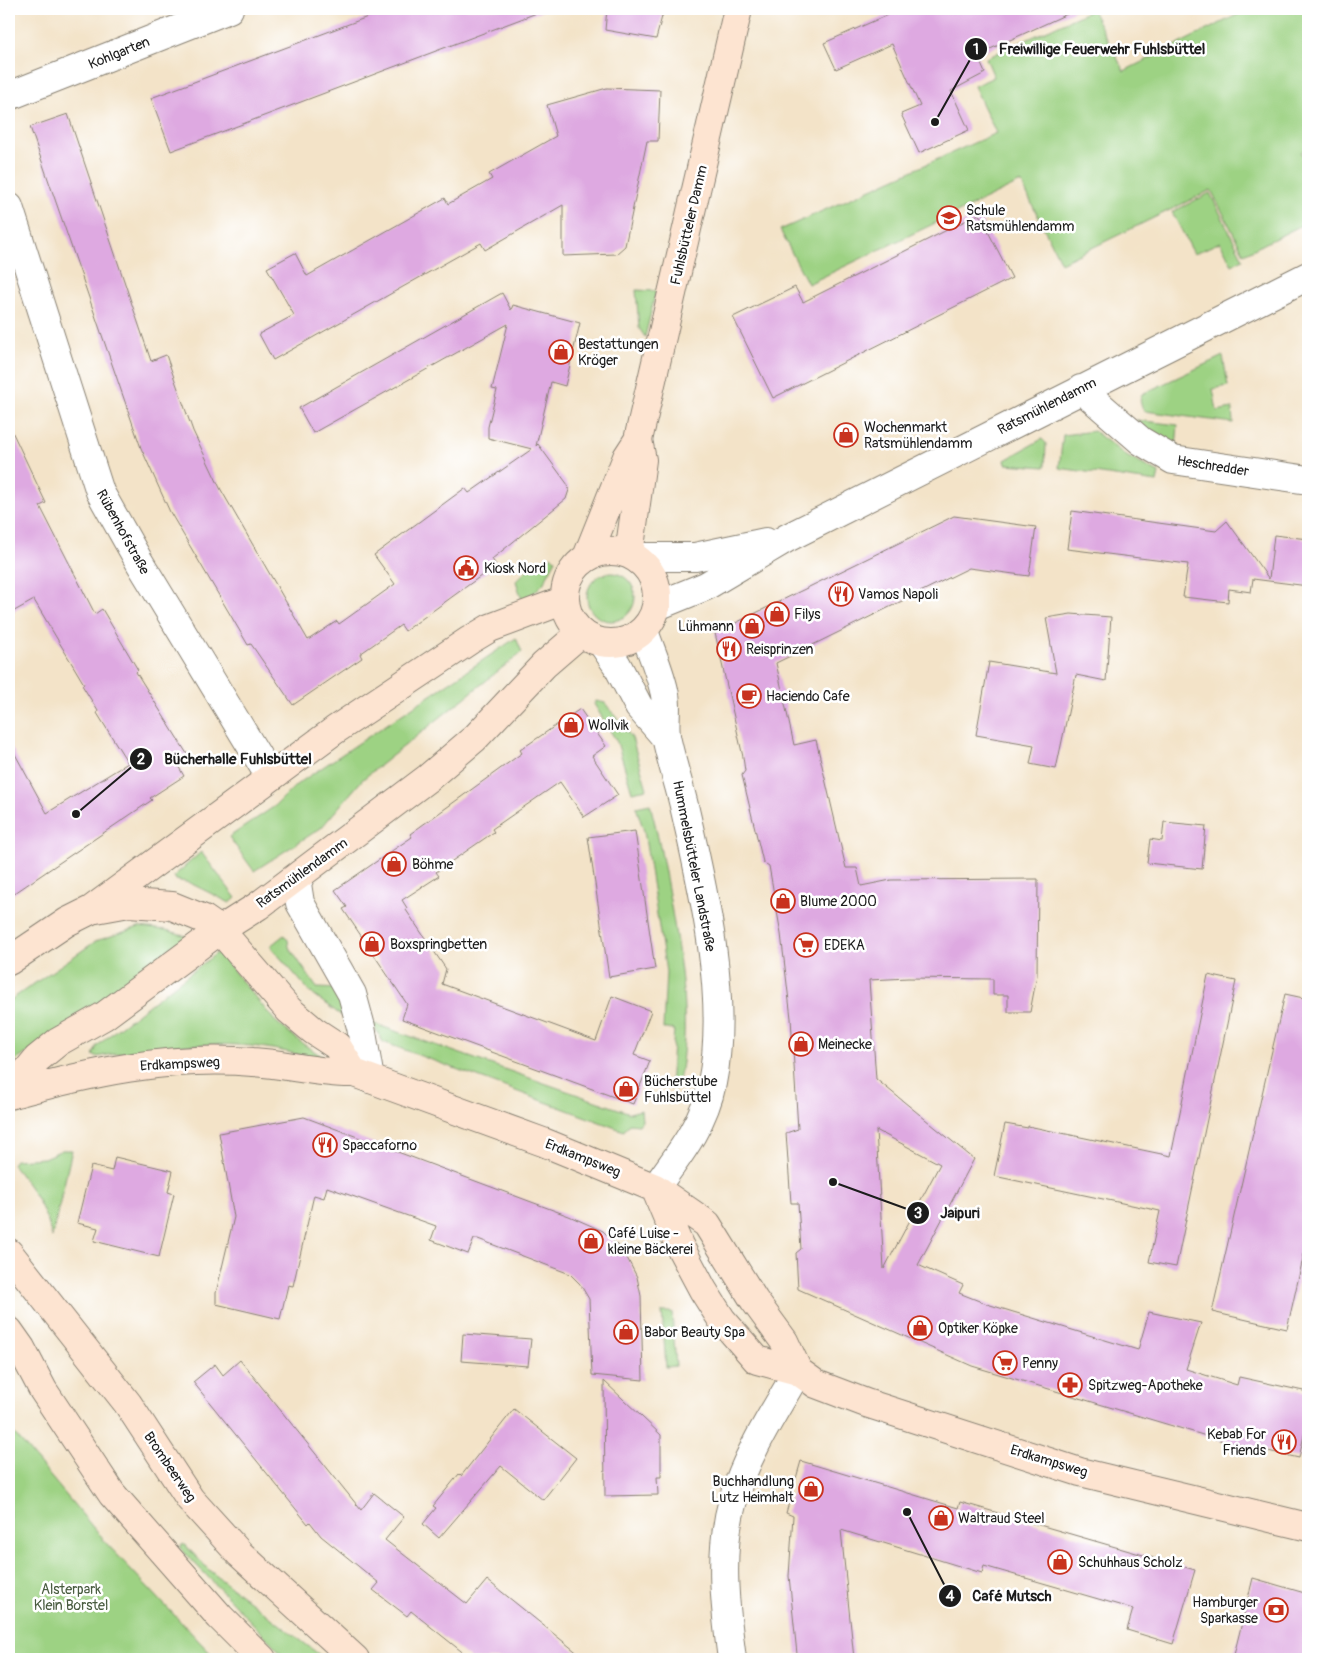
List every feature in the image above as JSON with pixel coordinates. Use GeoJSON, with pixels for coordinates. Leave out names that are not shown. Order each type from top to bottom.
{"type":"FeatureCollection","features":[{"type":"Feature","properties":{"kind":"main road","name":"Fuhlsbütteler Damm"},"geometry":{"type":"LineString","coordinates":[[587,558],[627,457],[638,440],[738,9]]}},
{"type":"Feature","properties":{"kind":"main road","name":"Fuhlsbütteler Damm"},"geometry":{"type":"LineString","coordinates":[[632,556],[642,460],[638,440]]}},
{"type":"Feature","properties":{"kind":"main road","name":"Ratsmühlendamm"},"geometry":{"type":"LineString","coordinates":[[587,558],[601,552],[615,551],[632,556]]}},
{"type":"Feature","properties":{"kind":"main road"},"geometry":{"type":"LineString","coordinates":[[587,558],[570,575],[566,587],[565,600],[567,612],[592,638],[617,644],[631,640],[644,631],[652,620],[657,606],[658,592],[654,579],[647,567],[632,556]]}},
{"type":"Feature","properties":{"kind":"main road"},"geometry":{"type":"LineString","coordinates":[[9,961],[67,922],[91,910],[270,777],[470,640],[490,628],[565,600]]}},
{"type":"Feature","properties":{"kind":"main road","name":"Ratsmühlendamm"},"geometry":{"type":"LineString","coordinates":[[9,1094],[36,1059],[58,1042],[104,1016],[220,930],[258,906],[383,814],[475,738],[544,665],[592,638]]}},
{"type":"Feature","properties":{"kind":"main road"},"geometry":{"type":"LineString","coordinates":[[91,910],[130,903],[172,906],[204,919],[220,930],[289,1010],[314,1031],[337,1046],[362,1076]]}},
{"type":"Feature","properties":{"kind":"main road","name":"Erdkampsweg"},"geometry":{"type":"LineString","coordinates":[[9,1094],[77,1076],[158,1063],[253,1062],[326,1074],[362,1076],[543,1142],[655,1188],[706,1224],[754,1300],[784,1341],[798,1371]]}},
{"type":"Feature","properties":{"kind":"main road","name":"Erdkampsweg"},"geometry":{"type":"LineString","coordinates":[[655,1188],[679,1245],[722,1320],[757,1360],[798,1371],[816,1384],[838,1393],[1080,1472],[1308,1527]]}},
{"type":"Feature","properties":{"kind":"main road","name":"Brombeerweg"},"geometry":{"type":"LineString","coordinates":[[9,1253],[128,1404],[190,1499],[240,1554],[355,1659]]}},
{"type":"Feature","properties":{"kind":"main road"},"geometry":{"type":"LineString","coordinates":[[9,1331],[21,1348],[43,1390],[112,1494],[220,1617],[262,1659]]}},
{"type":"Feature","properties":{"kind":"main road"},"geometry":{"type":"LineString","coordinates":[[9,1370],[43,1390]]}},
{"type":"Feature","properties":{"kind":"street","name":"Kohlgarten"},"geometry":{"type":"LineString","coordinates":[[9,96],[229,9]]}},
{"type":"Feature","properties":{"kind":"street","name":"Rübenhofstraße"},"geometry":{"type":"LineString","coordinates":[[9,207],[100,492],[140,563],[270,777]]}},
{"type":"Feature","properties":{"kind":"street","name":"Ratsmühlendamm"},"geometry":{"type":"LineString","coordinates":[[657,606],[706,586],[787,538],[1308,276]]}},
{"type":"Feature","properties":{"kind":"street","name":"Heschredder"},"geometry":{"type":"LineString","coordinates":[[1081,389],[1141,441],[1173,460],[1308,480]]}},
{"type":"Feature","properties":{"kind":"street","name":"Ratsmühlendamm"},"geometry":{"type":"LineString","coordinates":[[632,556],[695,557],[787,538]]}},
{"type":"Feature","properties":{"kind":"street","name":"Hummelsbütteler Landstraße"},"geometry":{"type":"LineString","coordinates":[[644,631],[666,696],[666,738],[685,810],[707,918],[717,1016],[717,1053],[712,1084],[694,1134],[655,1188]]}},
{"type":"Feature","properties":{"kind":"street","name":"Hummelsbütteler Landstraße"},"geometry":{"type":"LineString","coordinates":[[592,638],[617,665],[639,707],[666,738]]}},
{"type":"Feature","properties":{"kind":"street"},"geometry":{"type":"LineString","coordinates":[[301,874],[297,884],[300,903],[352,994],[361,1027],[362,1076]]}},
{"type":"Feature","properties":{"kind":"street"},"geometry":{"type":"LineString","coordinates":[[732,1659],[724,1567],[726,1532],[733,1500],[756,1447],[798,1371]]}},
{"type":"Feature","properties":{"kind":"green space"},"geometry":{"type":"Polygon","coordinates":[[[1249,9],[1308,9],[1308,149],[1301,152],[1308,166],[1308,222],[1244,254],[1211,190],[1061,263],[1021,182],[808,284],[780,230],[996,133],[974,86],[994,77],[986,58],[1092,10],[1124,71],[1249,9]]]}},
{"type":"Feature","properties":{"kind":"green space"},"geometry":{"type":"Polygon","coordinates":[[[1210,193],[1243,259],[1232,265],[1220,242],[1194,254],[1172,212],[1210,193]]]}},
{"type":"Feature","properties":{"kind":"green space"},"geometry":{"type":"Polygon","coordinates":[[[636,290],[656,291],[645,337],[639,328],[636,290]]]}},
{"type":"Feature","properties":{"kind":"green space"},"geometry":{"type":"Polygon","coordinates":[[[1223,356],[1228,386],[1213,389],[1217,411],[1232,408],[1233,423],[1145,411],[1143,409],[1140,402],[1142,394],[1223,356]]]}},
{"type":"Feature","properties":{"kind":"green space"},"geometry":{"type":"Polygon","coordinates":[[[1136,420],[1178,425],[1176,448],[1164,443],[1136,420]]]}},
{"type":"Feature","properties":{"kind":"green space"},"geometry":{"type":"Polygon","coordinates":[[[1094,431],[1128,457],[1159,473],[1157,482],[1059,468],[1063,435],[1094,431]]]}},
{"type":"Feature","properties":{"kind":"green space"},"geometry":{"type":"Polygon","coordinates":[[[1042,439],[1046,443],[1045,467],[1006,464],[1005,460],[1042,439]]]}},
{"type":"Feature","properties":{"kind":"green space"},"geometry":{"type":"Polygon","coordinates":[[[552,556],[556,560],[543,584],[523,603],[516,581],[527,570],[552,556]]]}},
{"type":"Feature","properties":{"kind":"green space"},"geometry":{"type":"Polygon","coordinates":[[[606,573],[616,573],[628,580],[635,592],[635,602],[628,614],[616,621],[606,621],[598,617],[591,610],[587,602],[587,592],[591,584],[598,577],[606,573]]]}},
{"type":"Feature","properties":{"kind":"green space"},"geometry":{"type":"Polygon","coordinates":[[[516,638],[522,652],[363,779],[321,828],[254,871],[229,837],[275,806],[296,785],[516,638]]]}},
{"type":"Feature","properties":{"kind":"green space"},"geometry":{"type":"Polygon","coordinates":[[[596,701],[605,703],[632,738],[647,789],[632,792],[617,742],[594,704],[596,701]]]}},
{"type":"Feature","properties":{"kind":"green space"},"geometry":{"type":"Polygon","coordinates":[[[650,804],[675,928],[681,974],[684,1043],[677,1089],[670,1088],[674,1029],[663,1029],[666,972],[644,831],[636,807],[650,804]]]}},
{"type":"Feature","properties":{"kind":"green space"},"geometry":{"type":"Polygon","coordinates":[[[201,852],[236,898],[230,903],[190,883],[176,880],[174,876],[201,852]]]}},
{"type":"Feature","properties":{"kind":"green space"},"geometry":{"type":"Polygon","coordinates":[[[139,927],[166,930],[187,936],[53,1036],[9,1065],[9,1001],[96,941],[139,927]]]}},
{"type":"Feature","properties":{"kind":"green space"},"geometry":{"type":"Polygon","coordinates":[[[284,935],[288,940],[289,947],[317,988],[340,989],[343,1001],[342,1016],[312,994],[270,946],[284,935]]]}},
{"type":"Feature","properties":{"kind":"green space"},"geometry":{"type":"Polygon","coordinates":[[[218,952],[275,1021],[303,1044],[331,1062],[269,1048],[218,1044],[157,1048],[96,1057],[93,1055],[97,1046],[116,1030],[218,952]]]}},
{"type":"Feature","properties":{"kind":"green space"},"geometry":{"type":"Polygon","coordinates":[[[372,1023],[630,1113],[641,1110],[642,1121],[639,1125],[629,1124],[624,1131],[383,1042],[372,1023]]]}},
{"type":"Feature","properties":{"kind":"green space"},"geometry":{"type":"Polygon","coordinates":[[[62,1150],[72,1150],[52,1237],[36,1198],[12,1164],[15,1160],[44,1158],[62,1150]]]}},
{"type":"Feature","properties":{"kind":"green space"},"geometry":{"type":"Polygon","coordinates":[[[662,1312],[672,1312],[676,1366],[666,1367],[662,1312]]]}},
{"type":"Feature","properties":{"kind":"green space","name":"Alsterpark Klein Borstel"},"geometry":{"type":"Polygon","coordinates":[[[9,1427],[107,1544],[216,1659],[9,1659],[9,1427]]]}},
{"type":"Feature","properties":{"kind":"green space"},"geometry":{"type":"Polygon","coordinates":[[[184,1544],[210,1571],[325,1659],[287,1659],[179,1547],[184,1544]]]}},
{"type":"Feature","properties":{"kind":"building"},"geometry":{"type":"Polygon","coordinates":[[[389,9],[542,9],[542,11],[171,151],[151,98],[389,9]]]}},
{"type":"Feature","properties":{"kind":"building"},"geometry":{"type":"Polygon","coordinates":[[[607,9],[664,9],[656,39],[605,30],[607,9]]]}},
{"type":"Feature","properties":{"kind":"building"},"geometry":{"type":"Polygon","coordinates":[[[901,9],[1078,9],[977,55],[985,73],[951,91],[969,130],[919,153],[901,114],[920,106],[892,44],[836,69],[824,43],[901,9]]]}},
{"type":"Feature","properties":{"kind":"building"},"geometry":{"type":"Polygon","coordinates":[[[607,88],[660,90],[658,141],[647,141],[625,246],[616,254],[563,256],[563,205],[485,250],[481,243],[273,360],[259,334],[294,315],[267,268],[295,253],[307,276],[445,198],[448,204],[492,179],[489,174],[556,136],[547,105],[607,88]]]}},
{"type":"Feature","properties":{"kind":"building"},"geometry":{"type":"Polygon","coordinates":[[[68,114],[151,361],[166,355],[193,431],[220,488],[308,640],[337,621],[339,624],[395,584],[374,555],[465,488],[469,493],[532,449],[488,438],[488,427],[497,390],[492,389],[508,324],[313,433],[299,408],[502,293],[511,310],[513,305],[580,323],[565,386],[551,382],[536,446],[538,444],[568,485],[569,490],[566,499],[492,559],[496,565],[405,631],[401,625],[360,654],[362,658],[293,705],[251,644],[248,645],[170,512],[141,448],[30,127],[68,114]]]}},
{"type":"Feature","properties":{"kind":"building"},"geometry":{"type":"Polygon","coordinates":[[[979,214],[1012,278],[773,398],[733,317],[795,287],[803,302],[979,214]]]}},
{"type":"Feature","properties":{"kind":"building"},"geometry":{"type":"Polygon","coordinates":[[[9,425],[46,503],[40,506],[95,614],[102,609],[138,670],[136,672],[189,757],[177,764],[184,776],[150,798],[152,800],[9,897],[9,743],[47,813],[128,763],[97,713],[98,711],[82,685],[84,684],[34,600],[9,614],[9,425]]]}},
{"type":"Feature","properties":{"kind":"building"},"geometry":{"type":"Polygon","coordinates":[[[1072,511],[1216,531],[1227,521],[1269,579],[1274,535],[1308,539],[1308,586],[1253,579],[1251,592],[1229,589],[1228,602],[1183,597],[1188,564],[1067,549],[1072,511]]]}},
{"type":"Feature","properties":{"kind":"building"},"geometry":{"type":"Polygon","coordinates":[[[954,516],[1036,527],[1029,576],[969,568],[776,663],[794,745],[816,740],[846,868],[857,868],[861,886],[891,880],[1038,879],[1037,975],[1030,1012],[1008,1012],[1008,995],[993,995],[993,979],[908,978],[869,980],[876,1079],[974,1159],[918,1265],[963,1285],[959,1293],[987,1304],[1138,1350],[1149,1312],[1201,1323],[1186,1369],[1237,1385],[1239,1377],[1308,1392],[1308,1417],[1299,1458],[1223,1441],[972,1366],[798,1289],[796,1253],[801,1249],[798,1203],[791,1203],[786,1133],[798,1129],[791,1018],[781,934],[769,866],[763,862],[742,775],[745,771],[743,757],[715,633],[954,516]],[[876,1130],[884,1269],[940,1164],[876,1130]]]}},
{"type":"Feature","properties":{"kind":"building"},"geometry":{"type":"Polygon","coordinates":[[[1071,614],[1111,617],[1106,681],[1076,675],[1056,769],[1030,764],[1034,745],[976,735],[989,662],[1056,673],[1046,618],[1071,614]]]}},
{"type":"Feature","properties":{"kind":"building"},"geometry":{"type":"Polygon","coordinates":[[[580,709],[606,746],[592,756],[618,795],[584,817],[560,782],[492,829],[494,832],[436,872],[439,876],[402,900],[407,908],[406,910],[446,969],[442,984],[596,1041],[612,996],[651,1011],[634,1055],[650,1061],[633,1104],[402,1019],[407,1004],[343,909],[347,907],[335,890],[412,837],[410,834],[522,753],[520,750],[580,709]]]}},
{"type":"Feature","properties":{"kind":"building"},"geometry":{"type":"Polygon","coordinates":[[[1164,822],[1206,826],[1202,869],[1147,863],[1150,839],[1162,841],[1164,822]]]}},
{"type":"Feature","properties":{"kind":"building"},"geometry":{"type":"Polygon","coordinates":[[[635,831],[655,969],[609,977],[588,837],[635,831]]]}},
{"type":"Feature","properties":{"kind":"building"},"geometry":{"type":"Polygon","coordinates":[[[1208,975],[1236,981],[1176,1267],[1149,1262],[1160,1211],[994,1176],[1005,1124],[1028,1128],[1028,1126],[1171,1156],[1208,975]]]}},
{"type":"Feature","properties":{"kind":"building"},"geometry":{"type":"Polygon","coordinates":[[[1285,994],[1308,999],[1308,1236],[1287,1329],[1212,1312],[1285,994]]]}},
{"type":"Feature","properties":{"kind":"building"},"geometry":{"type":"Polygon","coordinates":[[[304,1117],[569,1216],[603,1231],[624,1252],[637,1277],[641,1296],[643,1380],[592,1375],[589,1299],[580,1284],[570,1274],[478,1239],[474,1239],[468,1254],[431,1240],[436,1226],[327,1187],[324,1198],[314,1195],[293,1286],[288,1285],[280,1319],[216,1304],[216,1293],[234,1217],[219,1133],[304,1117]]]}},
{"type":"Feature","properties":{"kind":"building"},"geometry":{"type":"Polygon","coordinates":[[[115,1157],[173,1171],[168,1192],[174,1194],[159,1257],[94,1241],[98,1228],[77,1223],[91,1166],[112,1171],[115,1157]]]}},
{"type":"Feature","properties":{"kind":"building"},"geometry":{"type":"Polygon","coordinates":[[[463,1334],[531,1339],[528,1366],[461,1361],[463,1334]]]}},
{"type":"Feature","properties":{"kind":"building"},"geometry":{"type":"Polygon","coordinates":[[[240,1360],[361,1510],[374,1493],[404,1517],[385,1540],[467,1604],[487,1580],[585,1659],[471,1659],[411,1611],[407,1616],[373,1590],[379,1583],[321,1536],[310,1522],[308,1524],[193,1382],[215,1364],[223,1375],[240,1360]]]}},
{"type":"Feature","properties":{"kind":"building"},"geometry":{"type":"Polygon","coordinates":[[[604,1381],[661,1435],[661,1477],[657,1477],[658,1495],[605,1496],[604,1381]]]}},
{"type":"Feature","properties":{"kind":"building"},"geometry":{"type":"Polygon","coordinates":[[[514,1409],[576,1458],[543,1500],[501,1466],[439,1538],[423,1524],[436,1508],[433,1506],[459,1474],[461,1476],[514,1409]]]}},
{"type":"Feature","properties":{"kind":"building"},"geometry":{"type":"Polygon","coordinates":[[[801,1461],[958,1508],[960,1502],[1195,1570],[1173,1644],[1127,1630],[1133,1609],[984,1566],[982,1573],[841,1530],[854,1659],[803,1659],[803,1654],[797,1654],[789,1576],[793,1516],[786,1513],[801,1461]]]}},
{"type":"Feature","properties":{"kind":"building"},"geometry":{"type":"Polygon","coordinates":[[[1253,1578],[1308,1594],[1308,1659],[1233,1659],[1253,1578]]]}},
{"type":"Feature","properties":{"kind":"place","name":"Freiwillige Feuerwehr Fuhlsbüttel"},"geometry":{"type":"Point","coordinates":[935,122]}},
{"type":"Feature","properties":{"kind":"place","name":"Schule Ratsmühlendamm"},"geometry":{"type":"Point","coordinates":[949,218]}},
{"type":"Feature","properties":{"kind":"place","name":"Bestattungen Kröger"},"geometry":{"type":"Point","coordinates":[561,352]}},
{"type":"Feature","properties":{"kind":"place","name":"Wochenmarkt Ratsmühlendamm"},"geometry":{"type":"Point","coordinates":[846,435]}},
{"type":"Feature","properties":{"kind":"place","name":"Kiosk Nord"},"geometry":{"type":"Point","coordinates":[466,568]}},
{"type":"Feature","properties":{"kind":"place","name":"Vamos Napoli"},"geometry":{"type":"Point","coordinates":[841,594]}},
{"type":"Feature","properties":{"kind":"place","name":"Filys"},"geometry":{"type":"Point","coordinates":[777,614]}},
{"type":"Feature","properties":{"kind":"place","name":"Lühmann"},"geometry":{"type":"Point","coordinates":[752,626]}},
{"type":"Feature","properties":{"kind":"place","name":"Reisprinzen"},"geometry":{"type":"Point","coordinates":[729,649]}},
{"type":"Feature","properties":{"kind":"place","name":"Haciendo Cafe"},"geometry":{"type":"Point","coordinates":[749,696]}},
{"type":"Feature","properties":{"kind":"place","name":"Wollvik"},"geometry":{"type":"Point","coordinates":[571,725]}},
{"type":"Feature","properties":{"kind":"place","name":"Bücherhalle Fuhlsbüttel"},"geometry":{"type":"Point","coordinates":[76,814]}},
{"type":"Feature","properties":{"kind":"place","name":"Böhme"},"geometry":{"type":"Point","coordinates":[394,864]}},
{"type":"Feature","properties":{"kind":"place","name":"Blume 2000"},"geometry":{"type":"Point","coordinates":[783,901]}},
{"type":"Feature","properties":{"kind":"place","name":"Boxspringbetten"},"geometry":{"type":"Point","coordinates":[372,944]}},
{"type":"Feature","properties":{"kind":"place","name":"EDEKA"},"geometry":{"type":"Point","coordinates":[806,945]}},
{"type":"Feature","properties":{"kind":"place","name":"Meinecke"},"geometry":{"type":"Point","coordinates":[801,1044]}},
{"type":"Feature","properties":{"kind":"place","name":"Bücherstube Fuhlsbüttel"},"geometry":{"type":"Point","coordinates":[626,1089]}},
{"type":"Feature","properties":{"kind":"place","name":"Spaccaforno"},"geometry":{"type":"Point","coordinates":[325,1145]}},
{"type":"Feature","properties":{"kind":"place","name":"Jaipuri"},"geometry":{"type":"Point","coordinates":[833,1182]}},
{"type":"Feature","properties":{"kind":"place","name":"Café Luise - kleine Bäckerei"},"geometry":{"type":"Point","coordinates":[591,1241]}},
{"type":"Feature","properties":{"kind":"place","name":"Optiker Köpke"},"geometry":{"type":"Point","coordinates":[920,1328]}},
{"type":"Feature","properties":{"kind":"place","name":"Babor Beauty Spa"},"geometry":{"type":"Point","coordinates":[626,1332]}},
{"type":"Feature","properties":{"kind":"place","name":"Penny"},"geometry":{"type":"Point","coordinates":[1005,1363]}},
{"type":"Feature","properties":{"kind":"place","name":"Spitzweg-Apotheke"},"geometry":{"type":"Point","coordinates":[1070,1385]}},
{"type":"Feature","properties":{"kind":"place","name":"Kebab For Friends"},"geometry":{"type":"Point","coordinates":[1284,1442]}},
{"type":"Feature","properties":{"kind":"place","name":"Buchhandlung Lutz Heimhalt"},"geometry":{"type":"Point","coordinates":[811,1489]}},
{"type":"Feature","properties":{"kind":"place","name":"Café Mutsch"},"geometry":{"type":"Point","coordinates":[907,1512]}},
{"type":"Feature","properties":{"kind":"place","name":"Waltraud Steel"},"geometry":{"type":"Point","coordinates":[941,1518]}},
{"type":"Feature","properties":{"kind":"place","name":"Schuhhaus Scholz"},"geometry":{"type":"Point","coordinates":[1060,1562]}},
{"type":"Feature","properties":{"kind":"place","name":"Hamburger Sparkasse"},"geometry":{"type":"Point","coordinates":[1276,1610]}}]}
